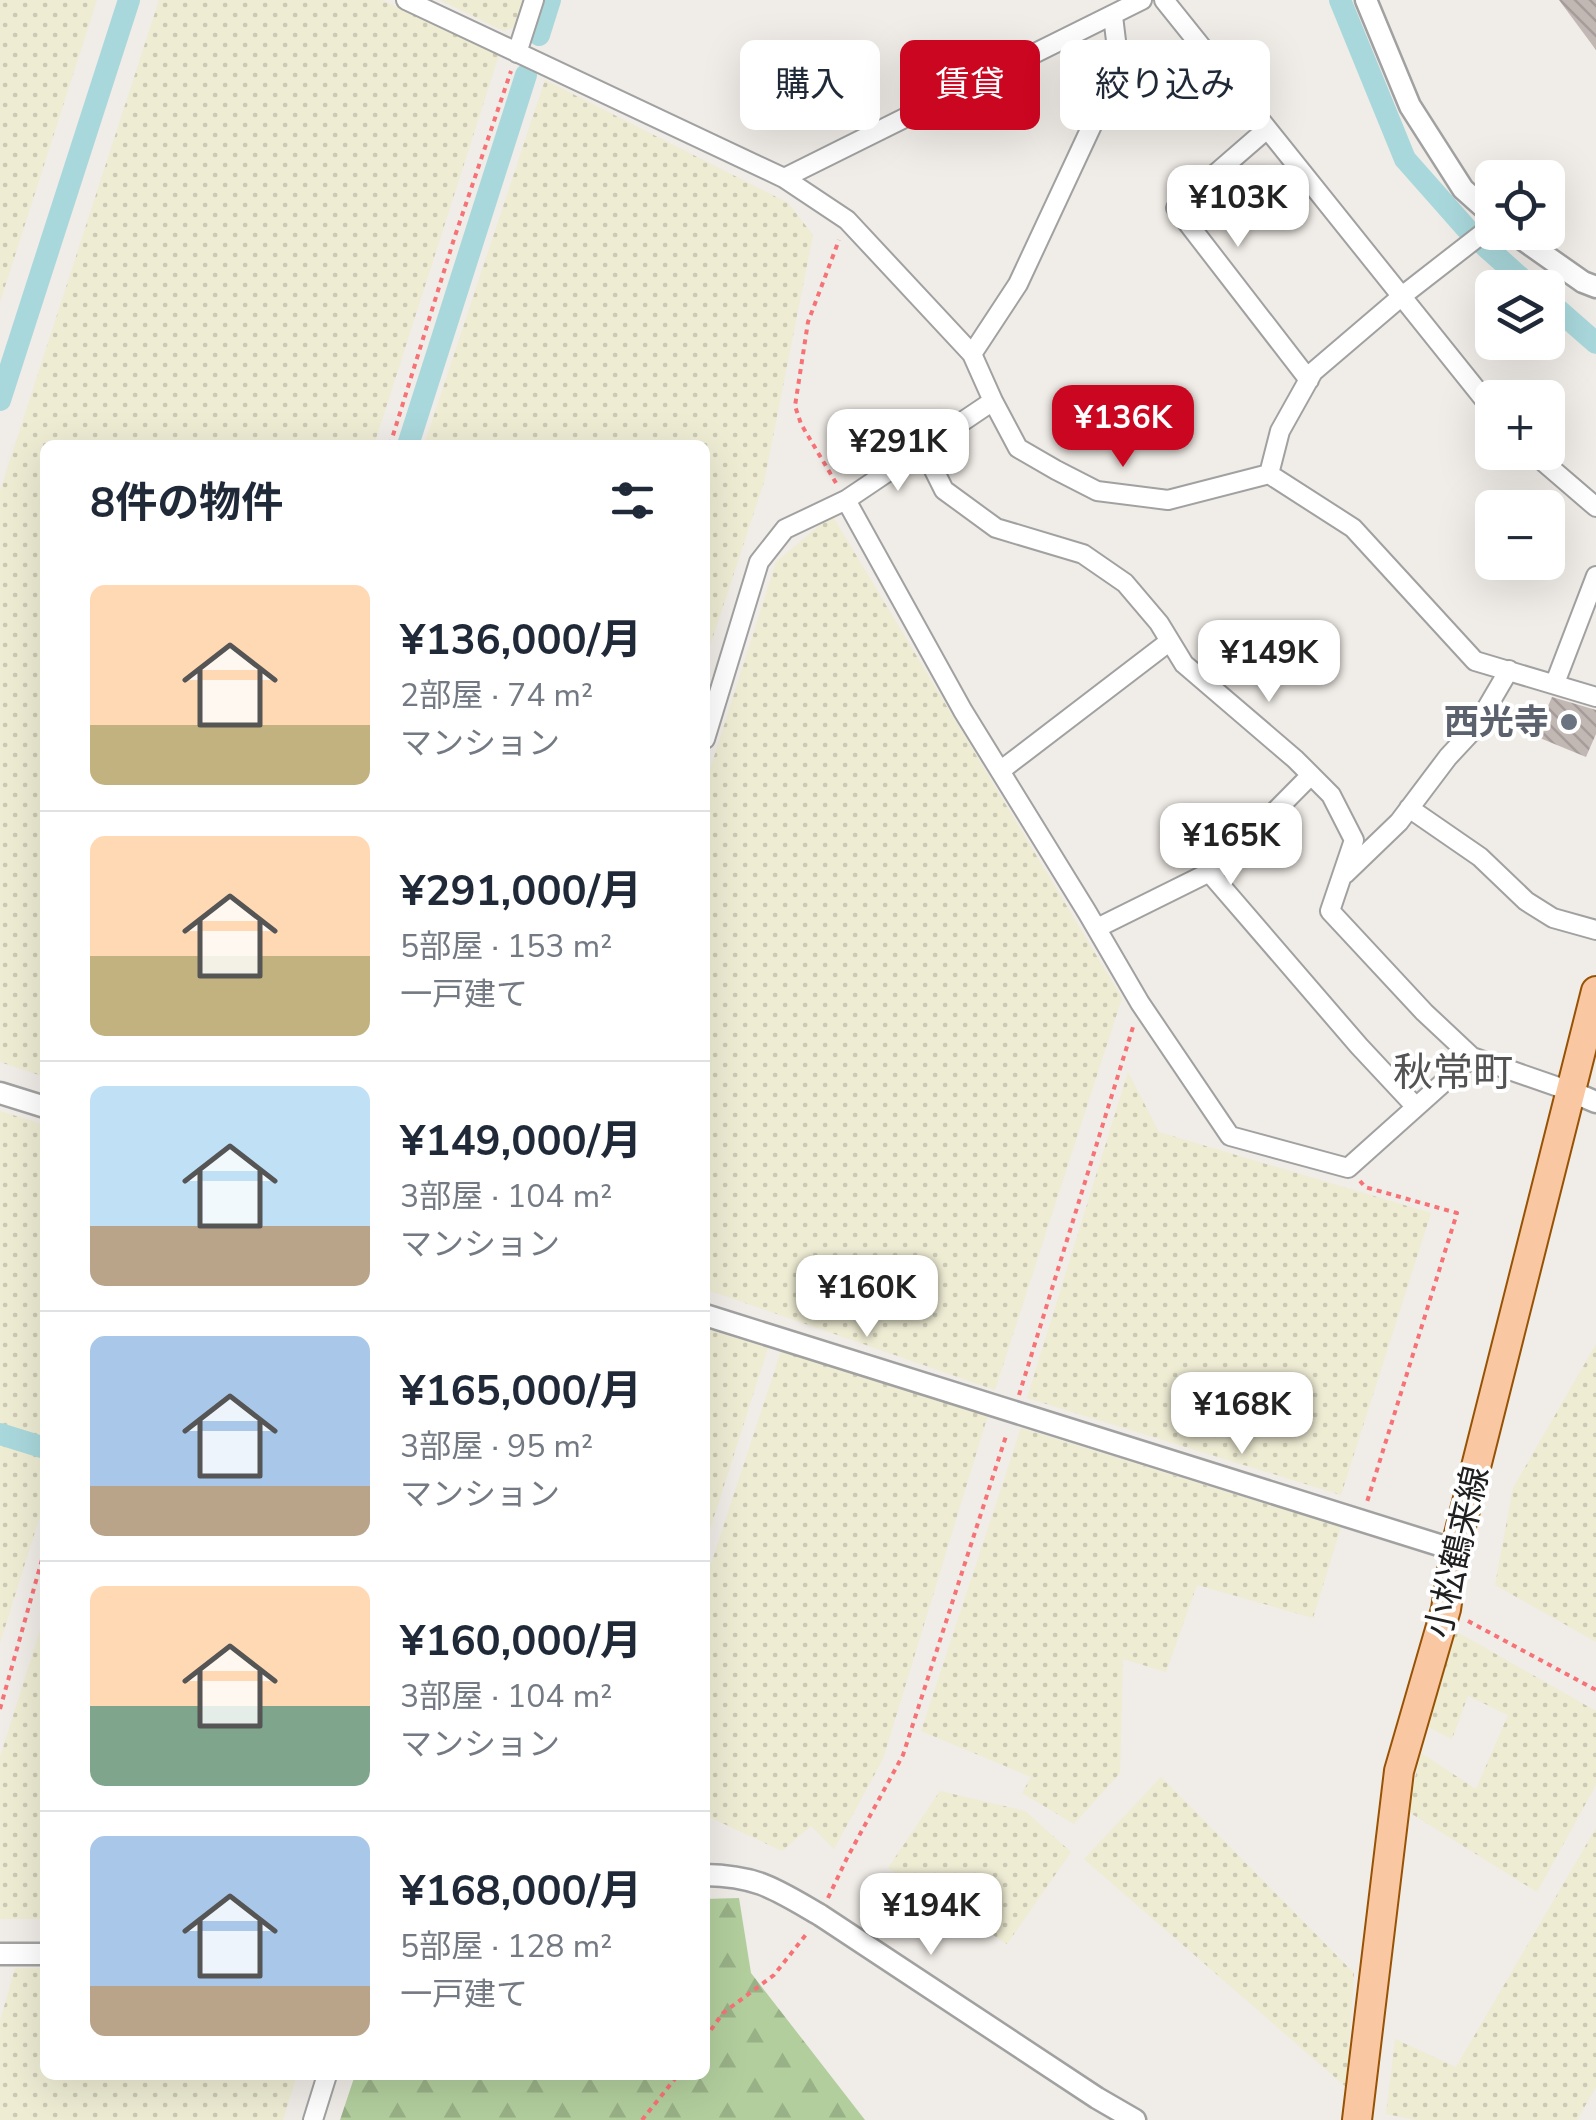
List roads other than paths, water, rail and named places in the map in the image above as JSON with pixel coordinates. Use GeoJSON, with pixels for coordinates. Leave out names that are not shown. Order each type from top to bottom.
{"type":"FeatureCollection","features":[{"type":"Feature","properties":{"kind":"main road","name":"小松鶴来線"},"geometry":{"type":"LineString","coordinates":[[1358,2120],[1399,1771],[1446,1609],[1456,1550],[1583,1096],[1596,991]]}},
{"type":"Feature","properties":{"kind":"street"},"geometry":{"type":"LineString","coordinates":[[406,0],[784,178],[847,220],[972,354],[1018,448],[1097,491],[1168,500],[1268,474],[1353,528],[1475,661],[1596,697]]}},
{"type":"Feature","properties":{"kind":"street"},"geometry":{"type":"LineString","coordinates":[[517,52],[534,0]]}},
{"type":"Feature","properties":{"kind":"street"},"geometry":{"type":"LineString","coordinates":[[784,178],[1142,0]]}},
{"type":"Feature","properties":{"kind":"street"},"geometry":{"type":"LineString","coordinates":[[1164,0],[1196,40]]}},
{"type":"Feature","properties":{"kind":"street"},"geometry":{"type":"LineString","coordinates":[[1366,0],[1410,106],[1463,188],[1475,199]]}},
{"type":"Feature","properties":{"kind":"street"},"geometry":{"type":"LineString","coordinates":[[972,354],[1018,284],[1102,104],[1117,50],[1113,16]]}},
{"type":"Feature","properties":{"kind":"street"},"geometry":{"type":"LineString","coordinates":[[1308,380],[1176,208],[1267,130],[1475,388]]}},
{"type":"Feature","properties":{"kind":"street"},"geometry":{"type":"LineString","coordinates":[[1268,474],[1280,431],[1313,372],[1475,239]]}},
{"type":"Feature","properties":{"kind":"street"},"geometry":{"type":"LineString","coordinates":[[1538,250],[1596,287]]}},
{"type":"Feature","properties":{"kind":"street"},"geometry":{"type":"LineString","coordinates":[[710,723],[759,562],[784,529],[846,500],[993,401]]}},
{"type":"Feature","properties":{"kind":"street"},"geometry":{"type":"LineString","coordinates":[[923,448],[944,490],[996,528],[1083,554],[1125,583],[1159,623],[1184,664],[1331,795],[1354,840],[1330,911],[1424,1012],[1472,1057],[1583,1096]]}},
{"type":"Feature","properties":{"kind":"street"},"geometry":{"type":"LineString","coordinates":[[1553,470],[1596,507]]}},
{"type":"Feature","properties":{"kind":"street"},"geometry":{"type":"LineString","coordinates":[[846,500],[963,711],[1140,1003],[1230,1136],[1348,1168],[1472,1057]]}},
{"type":"Feature","properties":{"kind":"street"},"geometry":{"type":"LineString","coordinates":[[1555,683],[1596,576]]}},
{"type":"Feature","properties":{"kind":"street"},"geometry":{"type":"LineString","coordinates":[[1000,772],[1170,641]]}},
{"type":"Feature","properties":{"kind":"street"},"geometry":{"type":"LineString","coordinates":[[1342,878],[1399,822],[1475,728],[1509,670]]}},
{"type":"Feature","properties":{"kind":"street"},"geometry":{"type":"LineString","coordinates":[[1097,928],[1220,867],[1311,775]]}},
{"type":"Feature","properties":{"kind":"street"},"geometry":{"type":"LineString","coordinates":[[1410,808],[1480,858],[1526,901],[1553,918],[1596,930]]}},
{"type":"Feature","properties":{"kind":"street"},"geometry":{"type":"LineString","coordinates":[[1210,872],[1416,1107]]}},
{"type":"Feature","properties":{"kind":"street"},"geometry":{"type":"LineString","coordinates":[[0,1093],[40,1105]]}},
{"type":"Feature","properties":{"kind":"street"},"geometry":{"type":"LineString","coordinates":[[710,1317],[1456,1550]]}},
{"type":"Feature","properties":{"kind":"street"},"geometry":{"type":"LineString","coordinates":[[710,1875],[755,1880],[820,1916],[1135,2120]]}},
{"type":"Feature","properties":{"kind":"street"},"geometry":{"type":"LineString","coordinates":[[0,1954],[40,1954]]}},
{"type":"Feature","properties":{"kind":"street"},"geometry":{"type":"LineString","coordinates":[[313,2120],[325,2080]]}},
{"type":"Feature","properties":{"kind":"waterway"},"geometry":{"type":"LineString","coordinates":[[0,400],[129,0]]}},
{"type":"Feature","properties":{"kind":"waterway"},"geometry":{"type":"LineString","coordinates":[[539,35],[550,0]]}},
{"type":"Feature","properties":{"kind":"waterway"},"geometry":{"type":"LineString","coordinates":[[1340,0],[1405,159],[1466,228]]}},
{"type":"Feature","properties":{"kind":"waterway"},"geometry":{"type":"LineString","coordinates":[[410,440],[526,75]]}},
{"type":"Feature","properties":{"kind":"waterway"},"geometry":{"type":"LineString","coordinates":[[1489,250],[1512,270]]}},
{"type":"Feature","properties":{"kind":"waterway"},"geometry":{"type":"LineString","coordinates":[[1565,316],[1596,343]]}},
{"type":"Feature","properties":{"kind":"waterway"},"geometry":{"type":"LineString","coordinates":[[0,1434],[40,1446]]}},
{"type":"Feature","properties":{"kind":"place","name":"西光寺"},"geometry":{"type":"Point","coordinates":[1569,722]}},
{"type":"Feature","properties":{"kind":"district","name":"秋常町"},"geometry":{"type":"Point","coordinates":[1453,1072]}}]}
